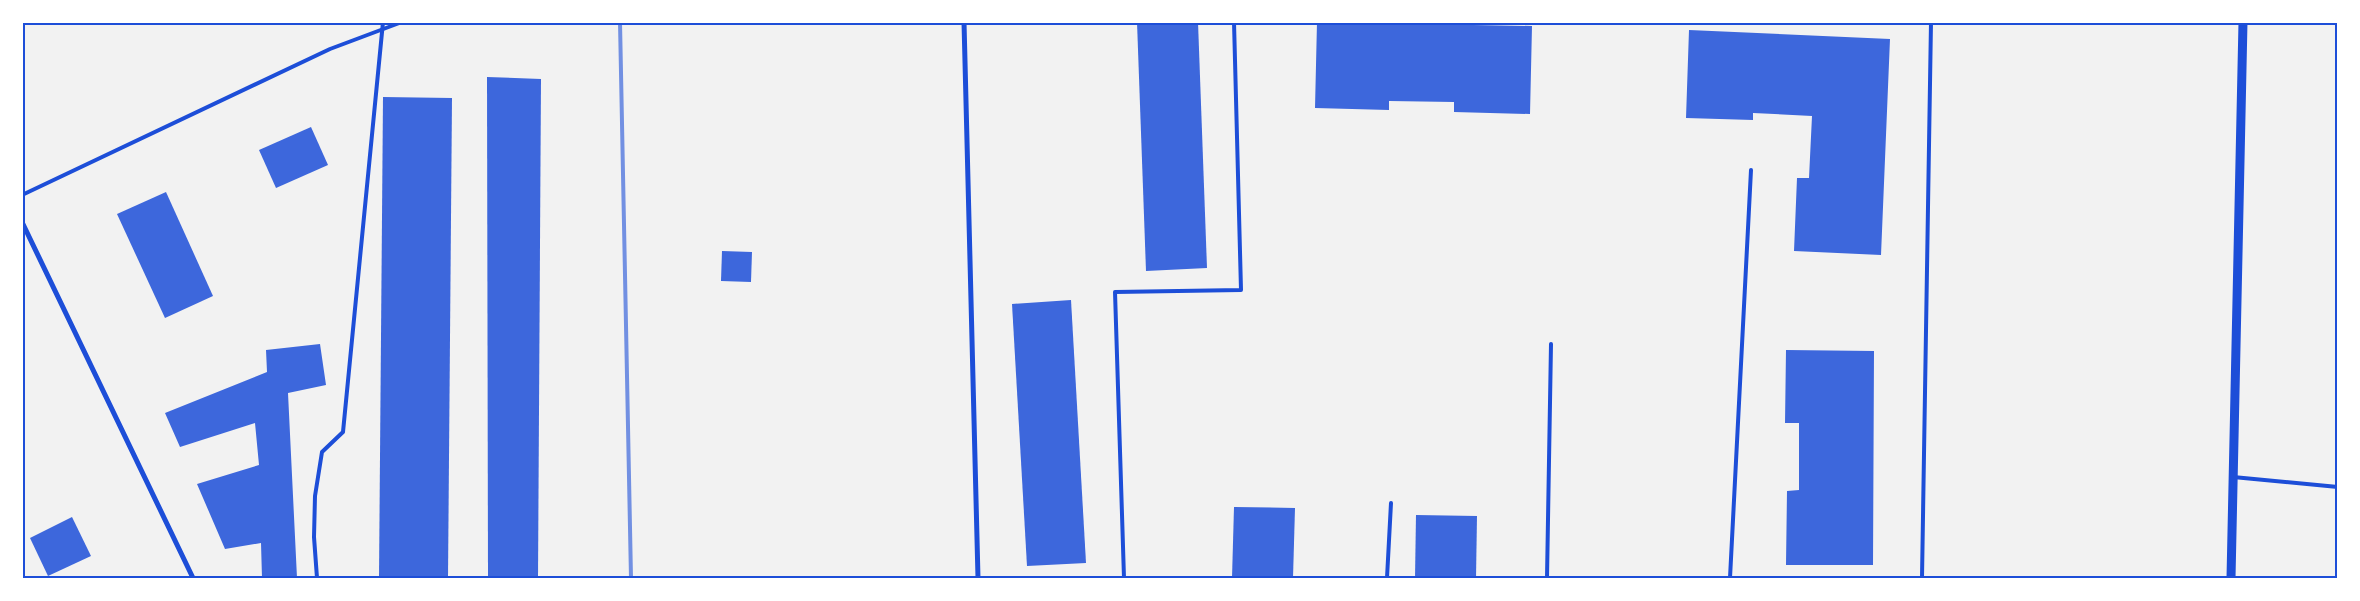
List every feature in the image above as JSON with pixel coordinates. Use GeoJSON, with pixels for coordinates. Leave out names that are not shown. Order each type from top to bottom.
{"type":"FeatureCollection","features":[{"type":"Feature","properties":{"kind":"street"},"geometry":{"type":"LineString","coordinates":[[964,22],[978,578]]}},
{"type":"Feature","properties":{"kind":"street"},"geometry":{"type":"LineString","coordinates":[[2231,578],[2244,22]]}},
{"type":"Feature","properties":{"kind":"street"},"geometry":{"type":"LineString","coordinates":[[22,222],[193,578]]}},
{"type":"Feature","properties":{"kind":"lane"},"geometry":{"type":"LineString","coordinates":[[317,578],[314,536],[315,496],[322,452],[342,432],[384,29],[383,22]]}},
{"type":"Feature","properties":{"kind":"lane"},"geometry":{"type":"LineString","coordinates":[[22,195],[330,49],[402,22]]}},
{"type":"Feature","properties":{"kind":"lane"},"geometry":{"type":"LineString","coordinates":[[1124,578],[1114,292],[1241,290],[1234,22]]}},
{"type":"Feature","properties":{"kind":"lane"},"geometry":{"type":"LineString","coordinates":[[1922,578],[1931,22]]}},
{"type":"Feature","properties":{"kind":"lane"},"geometry":{"type":"LineString","coordinates":[[1730,578],[1751,170]]}},
{"type":"Feature","properties":{"kind":"lane"},"geometry":{"type":"LineString","coordinates":[[1547,578],[1551,344]]}},
{"type":"Feature","properties":{"kind":"lane"},"geometry":{"type":"LineString","coordinates":[[2234,477],[2338,487]]}},
{"type":"Feature","properties":{"kind":"lane"},"geometry":{"type":"LineString","coordinates":[[1387,578],[1391,503]]}},
{"type":"Feature","properties":{"kind":"building"},"geometry":{"type":"Polygon","coordinates":[[[1137,22],[1198,22],[1207,268],[1146,271],[1137,22]]]}},
{"type":"Feature","properties":{"kind":"building"},"geometry":{"type":"Polygon","coordinates":[[[1317,22],[1532,26],[1530,114],[1454,112],[1454,102],[1389,101],[1389,110],[1315,108],[1317,22]]]}},
{"type":"Feature","properties":{"kind":"building"},"geometry":{"type":"Polygon","coordinates":[[[1689,30],[1890,39],[1881,255],[1794,251],[1797,178],[1809,178],[1812,116],[1753,113],[1753,120],[1686,118],[1689,30]]]}},
{"type":"Feature","properties":{"kind":"building"},"geometry":{"type":"Polygon","coordinates":[[[487,77],[541,79],[538,578],[488,578],[487,77]]]}},
{"type":"Feature","properties":{"kind":"building"},"geometry":{"type":"Polygon","coordinates":[[[383,97],[452,98],[448,578],[379,578],[383,97]]]}},
{"type":"Feature","properties":{"kind":"building"},"geometry":{"type":"Polygon","coordinates":[[[311,127],[328,165],[276,188],[259,150],[311,127]]]}},
{"type":"Feature","properties":{"kind":"building"},"geometry":{"type":"Polygon","coordinates":[[[166,192],[213,296],[165,318],[117,214],[166,192]]]}},
{"type":"Feature","properties":{"kind":"building"},"geometry":{"type":"Polygon","coordinates":[[[722,251],[752,252],[751,282],[721,281],[722,251]]]}},
{"type":"Feature","properties":{"kind":"building"},"geometry":{"type":"Polygon","coordinates":[[[1071,300],[1086,563],[1027,566],[1012,304],[1071,300]]]}},
{"type":"Feature","properties":{"kind":"building"},"geometry":{"type":"Polygon","coordinates":[[[320,344],[326,385],[288,393],[297,578],[262,578],[261,543],[225,549],[197,484],[259,465],[255,423],[180,447],[165,413],[267,372],[266,350],[320,344]]]}},
{"type":"Feature","properties":{"kind":"building"},"geometry":{"type":"Polygon","coordinates":[[[1786,350],[1874,351],[1873,565],[1786,565],[1787,491],[1799,490],[1799,423],[1785,423],[1786,350]]]}},
{"type":"Feature","properties":{"kind":"building"},"geometry":{"type":"Polygon","coordinates":[[[1234,507],[1295,508],[1293,578],[1232,578],[1234,507]]]}},
{"type":"Feature","properties":{"kind":"building"},"geometry":{"type":"Polygon","coordinates":[[[1416,515],[1477,516],[1476,578],[1415,578],[1416,515]]]}},
{"type":"Feature","properties":{"kind":"building"},"geometry":{"type":"Polygon","coordinates":[[[72,517],[91,556],[48,576],[30,538],[72,517]]]}},
{"type":"Feature","properties":{"kind":"railway"},"geometry":{"type":"LineString","coordinates":[[620,22],[631,578]]}}]}
